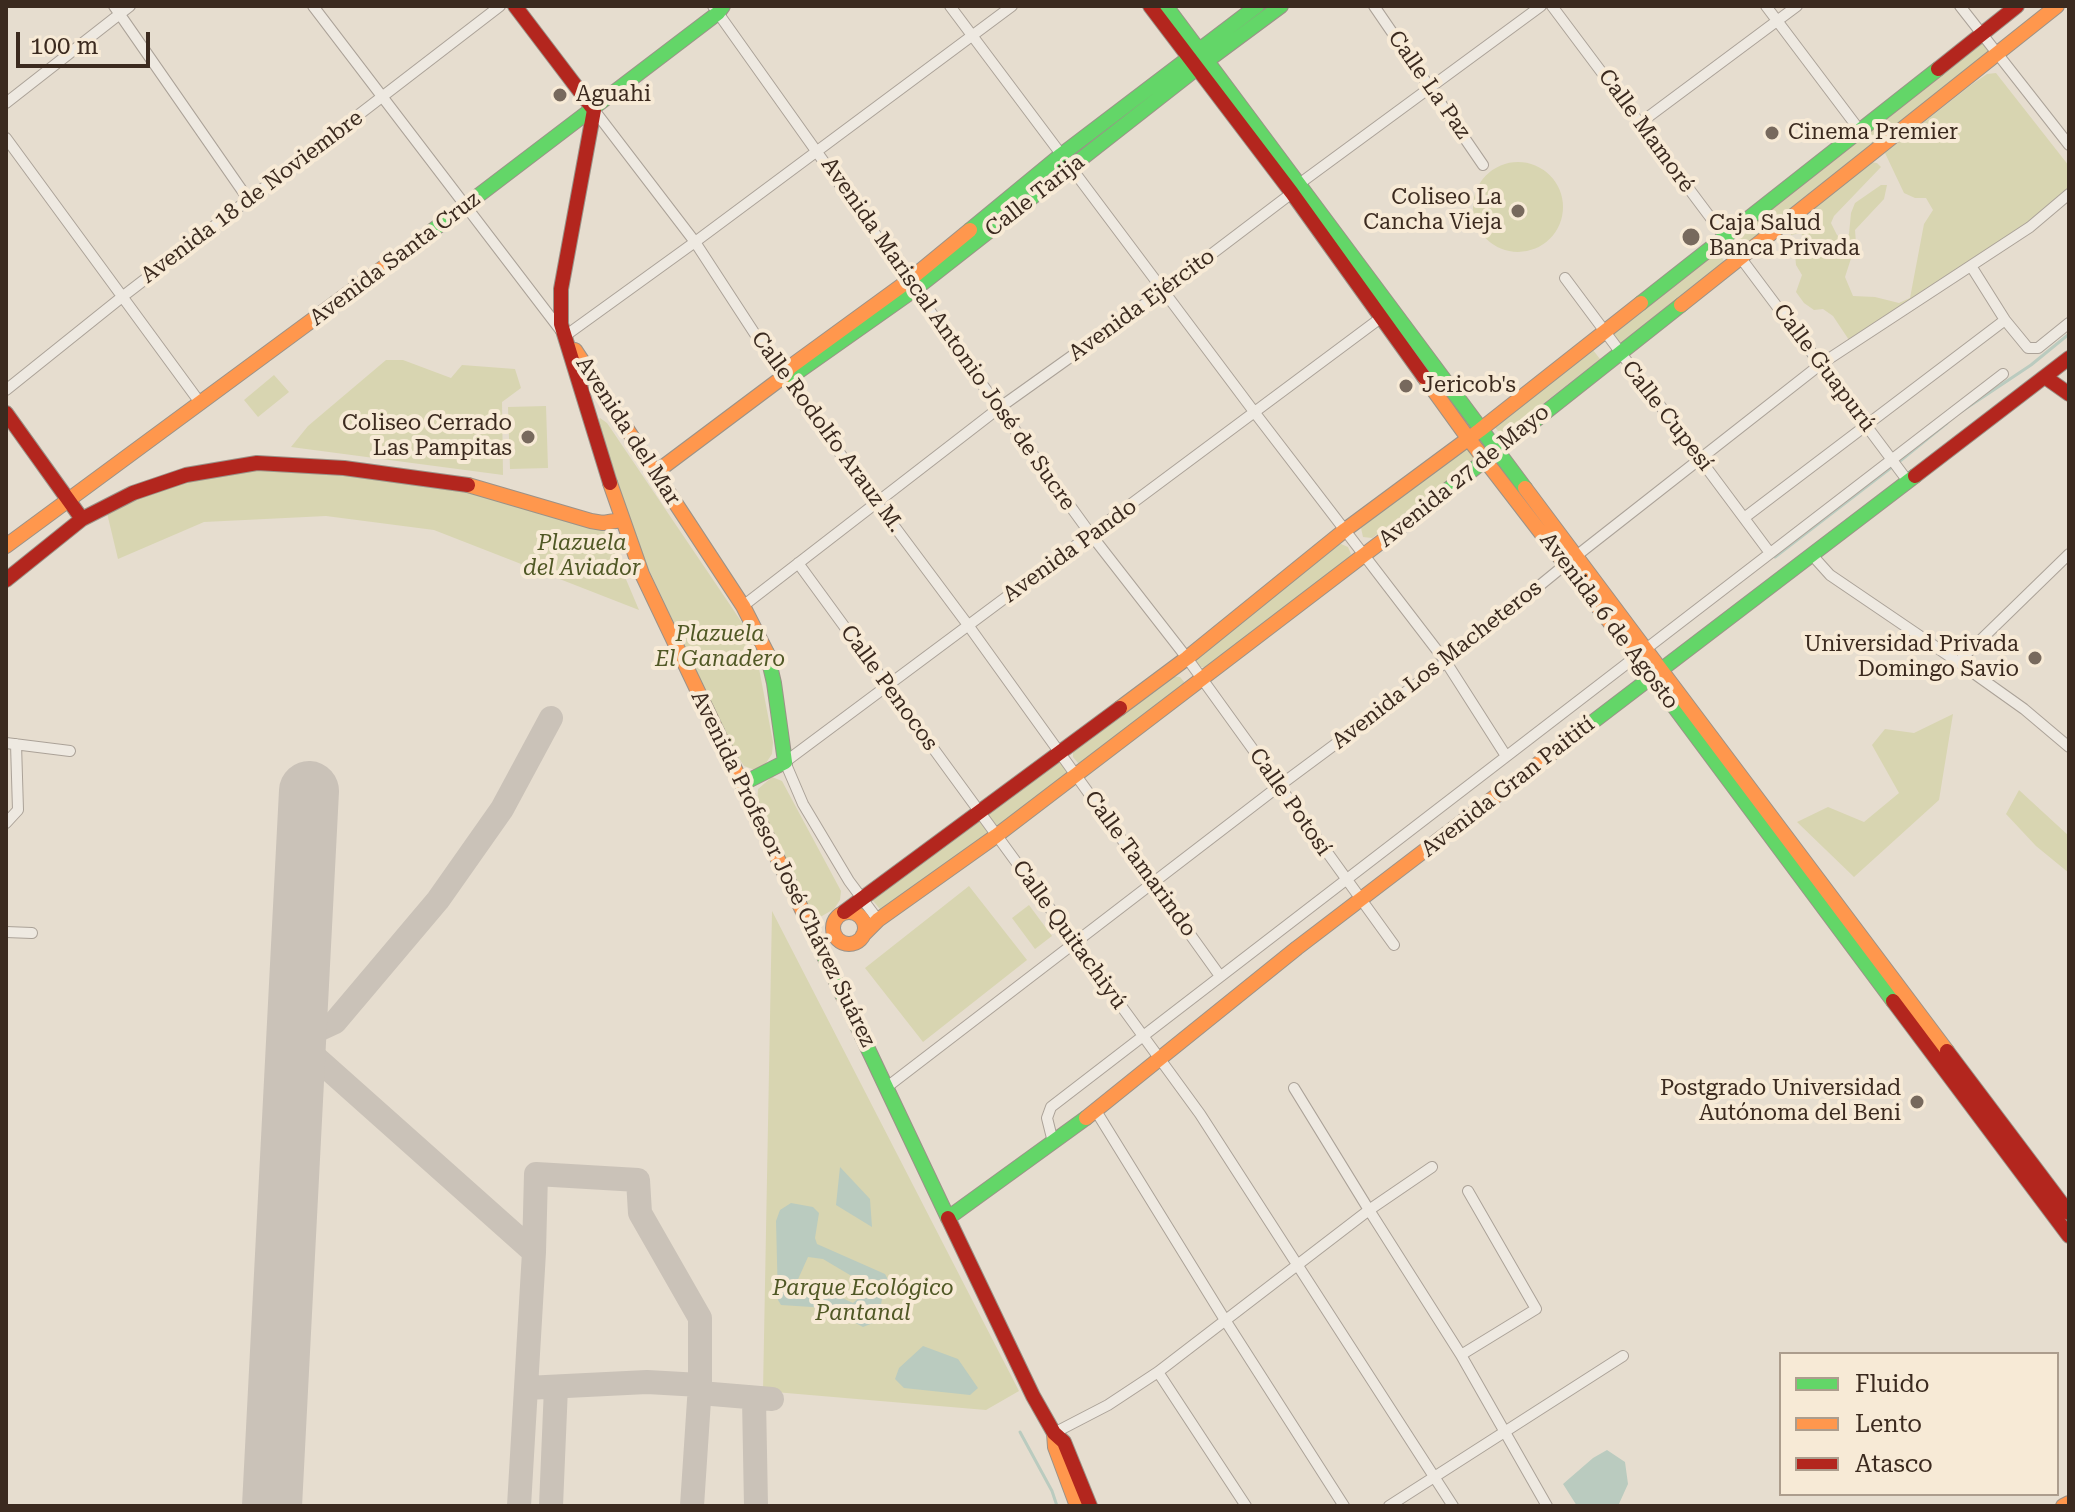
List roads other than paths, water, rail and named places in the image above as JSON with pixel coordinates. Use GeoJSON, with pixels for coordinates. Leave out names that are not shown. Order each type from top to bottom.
{"type":"FeatureCollection","features":[{"type":"Feature","properties":{"kind":"main road"},"geometry":{"type":"LineString","coordinates":[[515,6],[594,110]]}},
{"type":"Feature","properties":{"kind":"main road","name":"Avenida Santa Cruz"},"geometry":{"type":"LineString","coordinates":[[6,546],[594,110],[718,8],[728,11],[735,6]]}},
{"type":"Feature","properties":{"kind":"main road","name":"Avenida 6 de Agosto"},"geometry":{"type":"LineString","coordinates":[[1150,6],[1197,59],[1296,189],[1474,434],[1572,560],[1880,973],[2069,1213]]}},
{"type":"Feature","properties":{"kind":"main road","name":"Avenida 6 de Agosto"},"geometry":{"type":"LineString","coordinates":[[1166,6],[1197,59]]}},
{"type":"Feature","properties":{"kind":"main road","name":"Calle Tarija"},"geometry":{"type":"LineString","coordinates":[[655,473],[783,377],[795,375],[1072,168],[1257,6]]}},
{"type":"Feature","properties":{"kind":"main road","name":"Calle Tarija"},"geometry":{"type":"LineString","coordinates":[[911,286],[1061,155],[1197,59],[1281,6]]}},
{"type":"Feature","properties":{"kind":"main road","name":"Avenida 27 de Mayo"},"geometry":{"type":"LineString","coordinates":[[844,912],[1187,658],[1345,530],[1474,434],[2017,6]]}},
{"type":"Feature","properties":{"kind":"main road","name":"Avenida 27 de Mayo"},"geometry":{"type":"LineString","coordinates":[[863,935],[878,920],[996,836],[1366,554],[2057,6]]}},
{"type":"Feature","properties":{"kind":"main road","name":"Avenida Profesor José Chávez Suárez"},"geometry":{"type":"LineString","coordinates":[[594,110],[561,289],[561,324],[621,520],[642,574],[821,946],[984,1297],[1054,1433]]}},
{"type":"Feature","properties":{"kind":"main road","name":"Avenida del Mar"},"geometry":{"type":"LineString","coordinates":[[565,336],[743,606],[766,649],[785,762]]}},
{"type":"Feature","properties":{"kind":"main road","name":"Avenida Gran Paitití"},"geometry":{"type":"LineString","coordinates":[[948,1218],[1096,1111],[1160,1057],[1360,901],[2069,358]]}},
{"type":"Feature","properties":{"kind":"main road"},"geometry":{"type":"LineString","coordinates":[[2045,377],[2069,394]]}},
{"type":"Feature","properties":{"kind":"main road"},"geometry":{"type":"LineString","coordinates":[[587,410],[588,402],[597,395],[610,402]]}},
{"type":"Feature","properties":{"kind":"main road"},"geometry":{"type":"LineString","coordinates":[[6,413],[82,519]]}},
{"type":"Feature","properties":{"kind":"main road"},"geometry":{"type":"LineString","coordinates":[[6,580],[82,519],[133,493],[186,475],[257,463],[344,468],[461,483],[591,521],[621,520]]}},
{"type":"Feature","properties":{"kind":"main road","name":"Avenida Pando"},"geometry":{"type":"LineString","coordinates":[[742,784],[785,762]]}},
{"type":"Feature","properties":{"kind":"main road"},"geometry":{"type":"LineString","coordinates":[[821,946],[837,938],[851,944],[863,935],[863,919],[854,913],[844,912],[834,924],[837,938]]}},
{"type":"Feature","properties":{"kind":"main road","name":"Avenida 6 de Agosto"},"geometry":{"type":"LineString","coordinates":[[1931,1040],[2069,1236]]}},
{"type":"Feature","properties":{"kind":"main road"},"geometry":{"type":"LineString","coordinates":[[1054,1433],[1055,1447],[1077,1506]]}},
{"type":"Feature","properties":{"kind":"main road"},"geometry":{"type":"LineString","coordinates":[[1054,1433],[1064,1442],[1090,1506]]}},
{"type":"Feature","properties":{"kind":"main road"},"geometry":{"type":"LineString","coordinates":[[2063,1506],[2069,1503]]}},
{"type":"Feature","properties":{"kind":"street"},"geometry":{"type":"LineString","coordinates":[[6,103],[117,10],[130,6]]}},
{"type":"Feature","properties":{"kind":"street","name":"Avenida del Mar"},"geometry":{"type":"LineString","coordinates":[[313,6],[468,205],[565,336]]}},
{"type":"Feature","properties":{"kind":"street","name":"Avenida 18 de Noviembre"},"geometry":{"type":"LineString","coordinates":[[6,390],[500,6]]}},
{"type":"Feature","properties":{"kind":"street"},"geometry":{"type":"LineString","coordinates":[[950,6],[1255,413],[1366,554],[1446,662],[1506,756]]}},
{"type":"Feature","properties":{"kind":"street"},"geometry":{"type":"LineString","coordinates":[[565,336],[1012,6]]}},
{"type":"Feature","properties":{"kind":"street","name":"Calle La Paz"},"geometry":{"type":"LineString","coordinates":[[1374,6],[1483,165]]}},
{"type":"Feature","properties":{"kind":"street","name":"Avenida Ejército"},"geometry":{"type":"LineString","coordinates":[[743,606],[999,408],[1163,291],[1541,6]]}},
{"type":"Feature","properties":{"kind":"street","name":"Calle Mamoré"},"geometry":{"type":"LineString","coordinates":[[1552,6],[1580,39],[1739,257]]}},
{"type":"Feature","properties":{"kind":"street"},"geometry":{"type":"LineString","coordinates":[[1766,6],[1863,130]]}},
{"type":"Feature","properties":{"kind":"street"},"geometry":{"type":"LineString","coordinates":[[1640,123],[1797,6]]}},
{"type":"Feature","properties":{"kind":"street"},"geometry":{"type":"LineString","coordinates":[[1960,6],[2069,145]]}},
{"type":"Feature","properties":{"kind":"street","name":"Avenida Mariscal Antonio José de Sucre"},"geometry":{"type":"LineString","coordinates":[[718,8],[999,408],[1092,536],[1187,658]]}},
{"type":"Feature","properties":{"kind":"street"},"geometry":{"type":"LineString","coordinates":[[117,10],[248,199]]}},
{"type":"Feature","properties":{"kind":"street","name":"Calle Rodolfo Arauz M."},"geometry":{"type":"LineString","coordinates":[[594,110],[695,242],[783,377],[1061,753]]}},
{"type":"Feature","properties":{"kind":"street"},"geometry":{"type":"LineString","coordinates":[[6,138],[201,404]]}},
{"type":"Feature","properties":{"kind":"street","name":"Avenida Los Macheteros"},"geometry":{"type":"LineString","coordinates":[[887,1087],[1446,662],[1821,364],[2030,227],[2069,194]]}},
{"type":"Feature","properties":{"kind":"street","name":"Calle Guapurú"},"geometry":{"type":"LineString","coordinates":[[1739,257],[1907,480]]}},
{"type":"Feature","properties":{"kind":"street"},"geometry":{"type":"LineString","coordinates":[[1971,266],[2005,320],[2028,348],[2038,348],[2069,323]]}},
{"type":"Feature","properties":{"kind":"street","name":"Calle Cupesí"},"geometry":{"type":"LineString","coordinates":[[1565,278],[1770,553]]}},
{"type":"Feature","properties":{"kind":"street"},"geometry":{"type":"LineString","coordinates":[[533,292],[547,299],[561,289]]}},
{"type":"Feature","properties":{"kind":"street","name":"Avenida Pando"},"geometry":{"type":"LineString","coordinates":[[785,762],[1386,314]]}},
{"type":"Feature","properties":{"kind":"street"},"geometry":{"type":"LineString","coordinates":[[1744,518],[2005,320]]}},
{"type":"Feature","properties":{"kind":"street"},"geometry":{"type":"LineString","coordinates":[[1053,1142],[1047,1118],[1051,1107],[2003,374]]}},
{"type":"Feature","properties":{"kind":"street"},"geometry":{"type":"LineString","coordinates":[[1958,662],[2069,554]]}},
{"type":"Feature","properties":{"kind":"street"},"geometry":{"type":"LineString","coordinates":[[1812,555],[1830,575],[2024,709],[2069,747]]}},
{"type":"Feature","properties":{"kind":"street","name":"Calle Penocos"},"geometry":{"type":"LineString","coordinates":[[798,563],[980,812]]}},
{"type":"Feature","properties":{"kind":"street","name":"Calle Potosí"},"geometry":{"type":"LineString","coordinates":[[1187,658],[1394,945]]}},
{"type":"Feature","properties":{"kind":"street"},"geometry":{"type":"LineString","coordinates":[[6,823],[18,810],[11,743],[70,751]]}},
{"type":"Feature","properties":{"kind":"street","name":"Calle Tamarindo"},"geometry":{"type":"LineString","coordinates":[[1061,753],[1220,976]]}},
{"type":"Feature","properties":{"kind":"street","name":"Avenida del Mar"},"geometry":{"type":"LineString","coordinates":[[785,762],[803,804],[878,920]]}},
{"type":"Feature","properties":{"kind":"street","name":"Calle Quitachiyú"},"geometry":{"type":"LineString","coordinates":[[980,812],[1160,1057],[1453,1506]]}},
{"type":"Feature","properties":{"kind":"street"},"geometry":{"type":"LineString","coordinates":[[6,932],[32,933]]}},
{"type":"Feature","properties":{"kind":"street"},"geometry":{"type":"LineString","coordinates":[[1294,1088],[1461,1355],[1547,1506]]}},
{"type":"Feature","properties":{"kind":"street"},"geometry":{"type":"LineString","coordinates":[[1096,1111],[1344,1506]]}},
{"type":"Feature","properties":{"kind":"street"},"geometry":{"type":"LineString","coordinates":[[1054,1433],[1108,1405],[1158,1372],[1369,1210],[1432,1167]]}},
{"type":"Feature","properties":{"kind":"street"},"geometry":{"type":"LineString","coordinates":[[1461,1355],[1536,1309],[1468,1191]]}},
{"type":"Feature","properties":{"kind":"street"},"geometry":{"type":"LineString","coordinates":[[1389,1506],[1623,1356]]}},
{"type":"Feature","properties":{"kind":"street"},"geometry":{"type":"LineString","coordinates":[[1158,1372],[1246,1506]]}},
{"type":"Feature","properties":{"kind":"waterway"},"geometry":{"type":"LineString","coordinates":[[1962,411],[2031,365],[2069,334]]}},
{"type":"Feature","properties":{"kind":"waterway"},"geometry":{"type":"LineString","coordinates":[[1900,461],[1947,423]]}},
{"type":"Feature","properties":{"kind":"waterway"},"geometry":{"type":"LineString","coordinates":[[1775,557],[1892,467]]}},
{"type":"Feature","properties":{"kind":"waterway"},"geometry":{"type":"LineString","coordinates":[[1020,1432],[1057,1506]]}},
{"type":"Feature","properties":{"kind":"place","name":"Aguahi"},"geometry":{"type":"Point","coordinates":[560,95]}},
{"type":"Feature","properties":{"kind":"place","name":"Cinema Premier"},"geometry":{"type":"Point","coordinates":[1772,133]}},
{"type":"Feature","properties":{"kind":"place","name":"Coliseo La Cancha Vieja"},"geometry":{"type":"Point","coordinates":[1518,211]}},
{"type":"Feature","properties":{"kind":"place","name":"Caja Salud Banca Privada"},"geometry":{"type":"Point","coordinates":[1691,237]}},
{"type":"Feature","properties":{"kind":"place","name":"Jericob's"},"geometry":{"type":"Point","coordinates":[1406,386]}},
{"type":"Feature","properties":{"kind":"place","name":"Coliseo Cerrado Las Pampitas"},"geometry":{"type":"Point","coordinates":[528,437]}},
{"type":"Feature","properties":{"kind":"place","name":"Universidad Privada Domingo Savio"},"geometry":{"type":"Point","coordinates":[2035,658]}},
{"type":"Feature","properties":{"kind":"place","name":"Postgrado Universidad Autónoma del Beni"},"geometry":{"type":"Point","coordinates":[1917,1102]}},
{"type":"Feature","properties":{"kind":"park label","name":"Plazuela del Aviador"},"geometry":{"type":"Point","coordinates":[582,556]}},
{"type":"Feature","properties":{"kind":"park label","name":"Plazuela El Ganadero"},"geometry":{"type":"Point","coordinates":[720,648]}},
{"type":"Feature","properties":{"kind":"park label","name":"Parque Ecológico Pantanal"},"geometry":{"type":"Point","coordinates":[863,1302]}}]}
